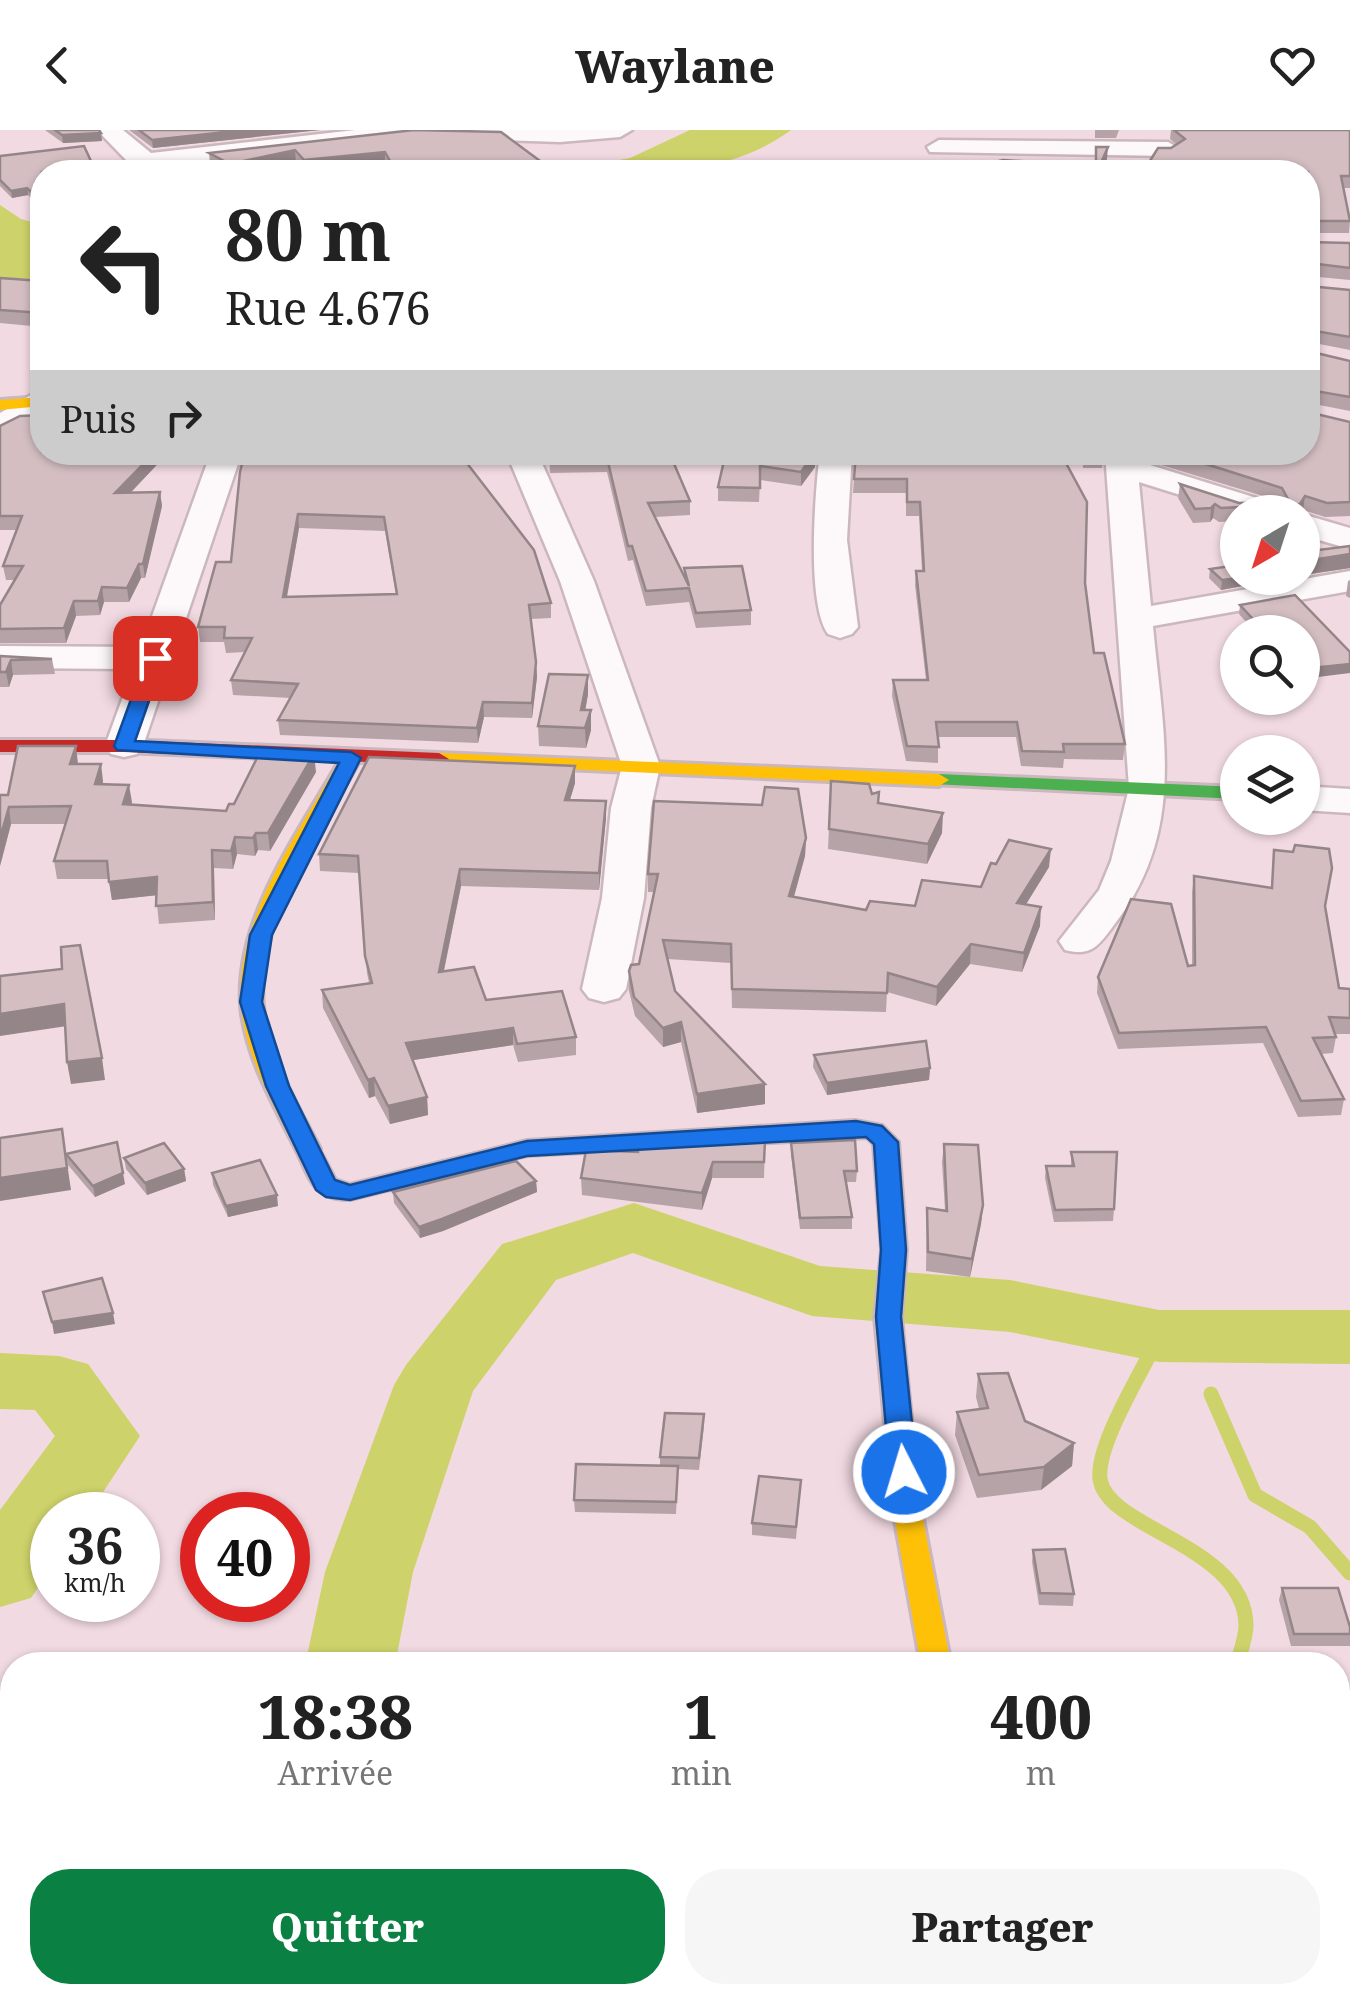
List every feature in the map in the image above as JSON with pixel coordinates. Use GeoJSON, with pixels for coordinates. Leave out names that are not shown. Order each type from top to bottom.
{"type":"FeatureCollection","features":[{"type":"Feature","properties":{"kind":"street"},"geometry":{"type":"LineString","coordinates":[[109,130],[137,157],[151,160],[419,130],[560,135],[620,130]]}},
{"type":"Feature","properties":{"kind":"street"},"geometry":{"type":"LineString","coordinates":[[939,147],[1171,151]]}},
{"type":"Feature","properties":{"kind":"street"},"geometry":{"type":"LineString","coordinates":[[0,405],[30,403]]}},
{"type":"Feature","properties":{"kind":"street"},"geometry":{"type":"LineString","coordinates":[[0,427],[30,407]]}},
{"type":"Feature","properties":{"kind":"street"},"geometry":{"type":"LineString","coordinates":[[124,746],[222,465]]}},
{"type":"Feature","properties":{"kind":"street"},"geometry":{"type":"LineString","coordinates":[[527,465],[577,580],[640,766],[631,808],[622,898],[604,989]]}},
{"type":"Feature","properties":{"kind":"street"},"geometry":{"type":"LineString","coordinates":[[834,465],[828,507],[830,560],[840,628]]}},
{"type":"Feature","properties":{"kind":"street"},"geometry":{"type":"LineString","coordinates":[[1080,940],[1118,892],[1131,861],[1148,788],[1122,465]]}},
{"type":"Feature","properties":{"kind":"street"},"geometry":{"type":"LineString","coordinates":[[1139,465],[1221,495]]}},
{"type":"Feature","properties":{"kind":"street"},"geometry":{"type":"LineString","coordinates":[[1320,529],[1350,538]]}},
{"type":"Feature","properties":{"kind":"street"},"geometry":{"type":"LineString","coordinates":[[1135,619],[1350,581]]}},
{"type":"Feature","properties":{"kind":"street"},"geometry":{"type":"LineString","coordinates":[[0,658],[155,658]]}},
{"type":"Feature","properties":{"kind":"street"},"geometry":{"type":"LineString","coordinates":[[0,746],[124,746],[1220,793]]}},
{"type":"Feature","properties":{"kind":"street"},"geometry":{"type":"LineString","coordinates":[[351,758],[261,935],[251,1002],[278,1086],[325,1184],[334,1192],[350,1192],[527,1148],[856,1128],[874,1131],[886,1142],[894,1250],[888,1317],[906,1504],[934,1652]]}},
{"type":"Feature","properties":{"kind":"street"},"geometry":{"type":"LineString","coordinates":[[1320,799],[1350,801]]}},
{"type":"Feature","properties":{"kind":"shaded area"},"geometry":{"type":"Polygon","coordinates":[[[690,130],[791,130],[729,160],[619,160],[690,130]]]}},
{"type":"Feature","properties":{"kind":"shaded area"},"geometry":{"type":"Polygon","coordinates":[[[0,205],[30,222],[30,279],[0,278],[0,205]]]}},
{"type":"Feature","properties":{"kind":"building"},"geometry":{"type":"Polygon","coordinates":[[[55,130],[99,130],[101,133],[62,135],[55,130]]]}},
{"type":"Feature","properties":{"kind":"building"},"geometry":{"type":"Polygon","coordinates":[[[139,130],[245,130],[152,140],[139,130]]]}},
{"type":"Feature","properties":{"kind":"building"},"geometry":{"type":"Polygon","coordinates":[[[414,130],[501,132],[539,160],[389,160],[385,152],[304,160],[295,150],[249,160],[222,160],[209,153],[414,130]]]}},
{"type":"Feature","properties":{"kind":"building"},"geometry":{"type":"Polygon","coordinates":[[[1174,130],[1350,130],[1350,176],[1341,176],[1350,221],[1320,221],[1320,160],[1150,160],[1158,148],[1171,148],[1185,139],[1174,130]]]}},
{"type":"Feature","properties":{"kind":"building"},"geometry":{"type":"Polygon","coordinates":[[[84,146],[90,160],[30,160],[30,191],[11,191],[0,180],[0,156],[84,146]]]}},
{"type":"Feature","properties":{"kind":"building"},"geometry":{"type":"Polygon","coordinates":[[[1096,147],[1108,147],[1102,160],[1096,160],[1096,147]]]}},
{"type":"Feature","properties":{"kind":"building"},"geometry":{"type":"Polygon","coordinates":[[[1320,242],[1350,243],[1350,268],[1320,264],[1320,242]]]}},
{"type":"Feature","properties":{"kind":"building"},"geometry":{"type":"Polygon","coordinates":[[[0,278],[30,280],[30,312],[0,310],[0,278]]]}},
{"type":"Feature","properties":{"kind":"building"},"geometry":{"type":"Polygon","coordinates":[[[1320,287],[1350,290],[1350,337],[1320,332],[1320,287]]]}},
{"type":"Feature","properties":{"kind":"building"},"geometry":{"type":"Polygon","coordinates":[[[1320,354],[1350,361],[1350,397],[1320,392],[1320,354]]]}},
{"type":"Feature","properties":{"kind":"building"},"geometry":{"type":"Polygon","coordinates":[[[1320,415],[1350,422],[1350,502],[1327,503],[1320,501],[1320,495],[1286,495],[1282,488],[1209,465],[1320,465],[1320,415]]]}},
{"type":"Feature","properties":{"kind":"building"},"geometry":{"type":"Polygon","coordinates":[[[30,416],[30,465],[142,465],[115,493],[160,492],[143,564],[139,564],[127,588],[102,587],[98,601],[74,601],[64,628],[0,629],[0,605],[23,566],[3,566],[22,516],[0,516],[0,426],[30,416]]]}},
{"type":"Feature","properties":{"kind":"building"},"geometry":{"type":"Polygon","coordinates":[[[242,465],[468,465],[534,550],[551,603],[529,605],[536,662],[532,703],[483,702],[477,728],[278,720],[298,684],[231,680],[252,638],[224,638],[225,627],[198,627],[216,562],[231,562],[242,465]],[[298,514],[283,597],[397,594],[384,517],[298,514]]]}},
{"type":"Feature","properties":{"kind":"building"},"geometry":{"type":"Polygon","coordinates":[[[609,465],[675,465],[690,501],[648,503],[689,586],[684,568],[742,566],[751,610],[696,613],[689,588],[646,591],[632,546],[628,546],[609,465]]]}},
{"type":"Feature","properties":{"kind":"building"},"geometry":{"type":"Polygon","coordinates":[[[723,465],[806,465],[801,472],[760,466],[760,488],[718,487],[723,465]]]}},
{"type":"Feature","properties":{"kind":"building"},"geometry":{"type":"Polygon","coordinates":[[[855,465],[1067,465],[1087,502],[1085,583],[1094,653],[1104,653],[1125,744],[1063,744],[1064,752],[1022,751],[1017,722],[936,722],[939,747],[907,746],[893,680],[928,680],[916,571],[924,571],[920,502],[907,502],[907,479],[854,479],[855,465]]]}},
{"type":"Feature","properties":{"kind":"building"},"geometry":{"type":"Polygon","coordinates":[[[1180,484],[1220,497],[1220,507],[1215,504],[1195,509],[1180,484]]]}},
{"type":"Feature","properties":{"kind":"building"},"geometry":{"type":"Polygon","coordinates":[[[1350,546],[1350,554],[1320,559],[1320,550],[1350,546]]]}},
{"type":"Feature","properties":{"kind":"building"},"geometry":{"type":"Polygon","coordinates":[[[1295,595],[1314,615],[1249,615],[1240,605],[1295,595]]]}},
{"type":"Feature","properties":{"kind":"building"},"geometry":{"type":"Polygon","coordinates":[[[1320,621],[1350,652],[1350,664],[1320,667],[1320,621]]]}},
{"type":"Feature","properties":{"kind":"building"},"geometry":{"type":"Polygon","coordinates":[[[0,656],[52,659],[11,660],[6,672],[0,672],[0,656]]]}},
{"type":"Feature","properties":{"kind":"building"},"geometry":{"type":"Polygon","coordinates":[[[549,674],[588,675],[581,710],[591,710],[585,728],[538,726],[549,674]]]}},
{"type":"Feature","properties":{"kind":"building"},"geometry":{"type":"Polygon","coordinates":[[[18,746],[76,746],[70,764],[101,764],[95,784],[129,785],[123,804],[226,811],[229,804],[234,804],[260,752],[314,754],[268,833],[256,833],[253,838],[235,837],[231,851],[212,850],[213,902],[156,906],[157,877],[109,882],[107,861],[54,861],[71,806],[9,807],[0,838],[0,795],[8,795],[18,746]]]}},
{"type":"Feature","properties":{"kind":"building"},"geometry":{"type":"Polygon","coordinates":[[[369,757],[575,766],[565,800],[606,801],[599,873],[460,869],[439,972],[474,967],[486,1000],[562,991],[576,1037],[517,1044],[513,1028],[406,1043],[427,1097],[388,1106],[374,1078],[368,1080],[322,990],[372,983],[365,956],[358,856],[319,854],[369,757]]]}},
{"type":"Feature","properties":{"kind":"building"},"geometry":{"type":"Polygon","coordinates":[[[831,781],[869,784],[872,794],[879,792],[878,803],[943,813],[928,844],[829,829],[831,781]]]}},
{"type":"Feature","properties":{"kind":"building"},"geometry":{"type":"Polygon","coordinates":[[[765,787],[798,789],[806,838],[789,896],[866,910],[870,901],[915,906],[922,880],[981,887],[991,863],[996,864],[1009,840],[1051,849],[1017,903],[1041,907],[1024,953],[971,944],[937,987],[888,973],[887,993],[732,989],[731,944],[663,940],[675,991],[765,1084],[697,1094],[681,1022],[663,1028],[634,997],[629,971],[631,965],[639,964],[658,874],[648,874],[654,801],[762,805],[765,787]]]}},
{"type":"Feature","properties":{"kind":"building"},"geometry":{"type":"Polygon","coordinates":[[[1295,845],[1329,849],[1332,868],[1325,906],[1339,988],[1350,989],[1350,1018],[1329,1017],[1336,1037],[1313,1038],[1344,1099],[1301,1101],[1266,1027],[1119,1033],[1098,977],[1131,899],[1171,904],[1188,966],[1195,965],[1194,876],[1272,888],[1274,850],[1293,852],[1295,845]]]}},
{"type":"Feature","properties":{"kind":"building"},"geometry":{"type":"Polygon","coordinates":[[[80,945],[102,1058],[67,1062],[64,1004],[0,1014],[0,976],[62,969],[61,947],[80,945]]]}},
{"type":"Feature","properties":{"kind":"building"},"geometry":{"type":"Polygon","coordinates":[[[926,1041],[930,1068],[827,1083],[814,1055],[926,1041]]]}},
{"type":"Feature","properties":{"kind":"building"},"geometry":{"type":"Polygon","coordinates":[[[62,1129],[67,1168],[0,1178],[0,1138],[62,1129]]]}},
{"type":"Feature","properties":{"kind":"building"},"geometry":{"type":"Polygon","coordinates":[[[765,1140],[764,1162],[713,1162],[702,1193],[581,1178],[586,1150],[638,1152],[638,1147],[765,1140]]]}},
{"type":"Feature","properties":{"kind":"building"},"geometry":{"type":"Polygon","coordinates":[[[855,1140],[857,1171],[844,1171],[852,1217],[800,1218],[791,1143],[855,1140]]]}},
{"type":"Feature","properties":{"kind":"building"},"geometry":{"type":"Polygon","coordinates":[[[117,1142],[123,1173],[93,1186],[66,1154],[117,1142]]]}},
{"type":"Feature","properties":{"kind":"building"},"geometry":{"type":"Polygon","coordinates":[[[164,1143],[184,1169],[145,1183],[124,1158],[164,1143]]]}},
{"type":"Feature","properties":{"kind":"building"},"geometry":{"type":"Polygon","coordinates":[[[944,1144],[978,1145],[983,1205],[972,1259],[928,1252],[927,1208],[947,1211],[944,1144]]]}},
{"type":"Feature","properties":{"kind":"building"},"geometry":{"type":"Polygon","coordinates":[[[1071,1152],[1117,1152],[1114,1209],[1055,1210],[1046,1166],[1074,1166],[1071,1152]]]}},
{"type":"Feature","properties":{"kind":"building"},"geometry":{"type":"Polygon","coordinates":[[[260,1160],[277,1195],[226,1206],[212,1173],[260,1160]]]}},
{"type":"Feature","properties":{"kind":"building"},"geometry":{"type":"Polygon","coordinates":[[[516,1161],[536,1181],[419,1227],[393,1192],[516,1161]]]}},
{"type":"Feature","properties":{"kind":"building"},"geometry":{"type":"Polygon","coordinates":[[[102,1278],[113,1313],[52,1322],[43,1292],[102,1278]]]}},
{"type":"Feature","properties":{"kind":"building"},"geometry":{"type":"Polygon","coordinates":[[[1008,1373],[1025,1421],[1074,1443],[1044,1467],[979,1475],[957,1412],[988,1408],[978,1374],[1008,1373]]]}},
{"type":"Feature","properties":{"kind":"building"},"geometry":{"type":"Polygon","coordinates":[[[665,1413],[704,1414],[699,1458],[660,1457],[665,1413]]]}},
{"type":"Feature","properties":{"kind":"building"},"geometry":{"type":"Polygon","coordinates":[[[576,1464],[678,1466],[676,1502],[574,1500],[576,1464]]]}},
{"type":"Feature","properties":{"kind":"building"},"geometry":{"type":"Polygon","coordinates":[[[759,1476],[801,1480],[796,1527],[752,1523],[759,1476]]]}},
{"type":"Feature","properties":{"kind":"building"},"geometry":{"type":"Polygon","coordinates":[[[1065,1549],[1074,1594],[1040,1593],[1033,1550],[1065,1549]]]}},
{"type":"Feature","properties":{"kind":"building"},"geometry":{"type":"Polygon","coordinates":[[[1282,1588],[1338,1588],[1350,1634],[1294,1634],[1282,1588]]]}},
{"type":"Feature","properties":{"kind":"waterway"},"geometry":{"type":"LineString","coordinates":[[353,1652],[369,1572],[435,1385],[529,1262],[634,1227],[812,1291],[1010,1306],[1159,1336],[1350,1337]]}},
{"type":"Feature","properties":{"kind":"waterway"},"geometry":{"type":"LineString","coordinates":[[1155,1344],[1159,1336]]}},
{"type":"Feature","properties":{"kind":"waterway"},"geometry":{"type":"LineString","coordinates":[[1155,1344],[1112,1430],[1100,1479],[1108,1497],[1126,1512],[1225,1576],[1240,1599],[1246,1627],[1241,1652]]}},
{"type":"Feature","properties":{"kind":"waterway"},"geometry":{"type":"LineString","coordinates":[[0,1381],[59,1384],[99,1436],[0,1575]]}},
{"type":"Feature","properties":{"kind":"waterway"},"geometry":{"type":"LineString","coordinates":[[1211,1394],[1255,1495],[1310,1527],[1350,1573]]}},
{"type":"Feature","properties":{"kind":"traffic: fast"},"geometry":{"type":"LineString","coordinates":[[939,780],[1220,792]]}},
{"type":"Feature","properties":{"kind":"traffic: fast"},"geometry":{"type":"LineString","coordinates":[[308,1149],[325,1184],[334,1192],[350,1192],[527,1148],[855,1128],[874,1131],[886,1142],[894,1250],[888,1317],[895,1389]]}},
{"type":"Feature","properties":{"kind":"traffic: slow"},"geometry":{"type":"LineString","coordinates":[[0,405],[30,403]]}},
{"type":"Feature","properties":{"kind":"traffic: slow"},"geometry":{"type":"LineString","coordinates":[[308,1149],[260,1042],[252,1005],[252,975],[259,943],[285,877],[351,758]]}},
{"type":"Feature","properties":{"kind":"traffic: slow"},"geometry":{"type":"LineString","coordinates":[[439,759],[939,780]]}},
{"type":"Feature","properties":{"kind":"traffic: slow"},"geometry":{"type":"LineString","coordinates":[[895,1389],[906,1504],[934,1652]]}},
{"type":"Feature","properties":{"kind":"traffic: jam"},"geometry":{"type":"LineString","coordinates":[[0,746],[124,746],[439,759]]}},
{"type":"Feature","properties":{"kind":"route"},"geometry":{"type":"LineString","coordinates":[[155,658],[124,746],[351,758],[261,935],[251,1002],[278,1086],[325,1184],[334,1192],[350,1192],[527,1148],[856,1128],[874,1131],[886,1142],[894,1250],[888,1317],[904,1472]]}}]}
